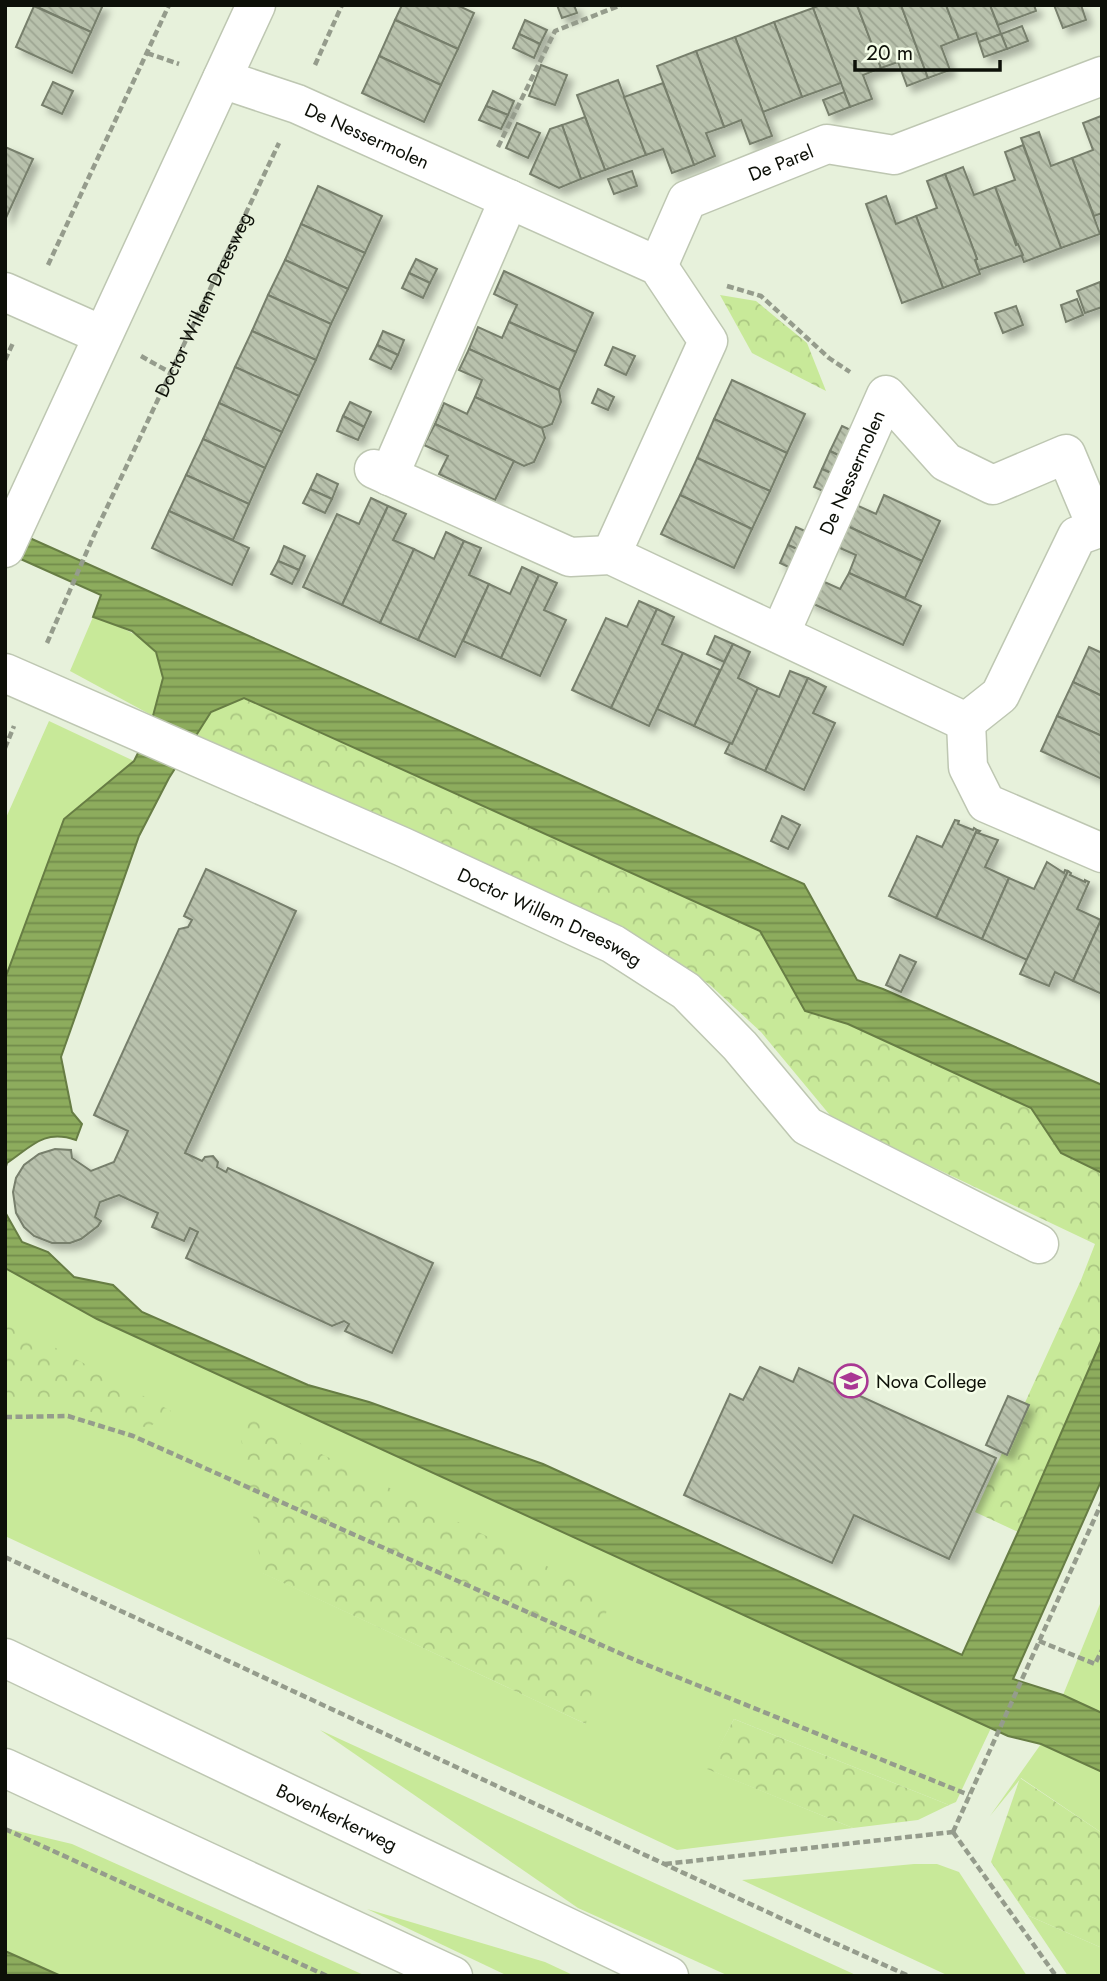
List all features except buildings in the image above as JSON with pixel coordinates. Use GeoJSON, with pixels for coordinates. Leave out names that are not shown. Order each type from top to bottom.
{"type":"FeatureCollection","features":[{"type":"Feature","properties":{"kind":"street"},"geometry":{"type":"LineString","coordinates":[[5,548],[256,5]]}},
{"type":"Feature","properties":{"kind":"street","name":"De Parel"},"geometry":{"type":"LineString","coordinates":[[658,266],[687,200],[827,144],[894,155],[1102,76]]}},
{"type":"Feature","properties":{"kind":"street","name":"De Nessermolen"},"geometry":{"type":"LineString","coordinates":[[222,79],[297,104],[658,266]]}},
{"type":"Feature","properties":{"kind":"street"},"geometry":{"type":"LineString","coordinates":[[494,192],[381,473],[570,557],[611,555],[966,722],[968,767],[986,803],[1102,853]]}},
{"type":"Feature","properties":{"kind":"street"},"geometry":{"type":"LineString","coordinates":[[611,555],[708,341],[658,266]]}},
{"type":"Feature","properties":{"kind":"street"},"geometry":{"type":"LineString","coordinates":[[18,298],[102,335]]}},
{"type":"Feature","properties":{"kind":"street","name":"De Nessermolen"},"geometry":{"type":"LineString","coordinates":[[780,634],[886,395],[946,462],[993,485],[1066,454],[1099,527],[1077,536],[1000,695],[966,722]]}},
{"type":"Feature","properties":{"kind":"street","name":"Doctor Willem Dreesweg"},"geometry":{"type":"LineString","coordinates":[[5,673],[404,847],[612,944],[686,991],[740,1046],[807,1126],[1039,1244]]}},
{"type":"Feature","properties":{"kind":"street","name":"Bovenkerkerweg"},"geometry":{"type":"LineString","coordinates":[[5,1658],[669,1976]]}},
{"type":"Feature","properties":{"kind":"street"},"geometry":{"type":"LineString","coordinates":[[5,1768],[453,1976]]}},
{"type":"Feature","properties":{"kind":"path"},"geometry":{"type":"LineString","coordinates":[[5,359],[18,298],[169,5]]}},
{"type":"Feature","properties":{"kind":"path","name":"Doctor Willem Dreesweg"},"geometry":{"type":"LineString","coordinates":[[63,603],[342,5]]}},
{"type":"Feature","properties":{"kind":"path"},"geometry":{"type":"LineString","coordinates":[[494,192],[555,31],[621,5]]}},
{"type":"Feature","properties":{"kind":"path"},"geometry":{"type":"LineString","coordinates":[[722,285],[761,296],[829,358],[886,395]]}},
{"type":"Feature","properties":{"kind":"path"},"geometry":{"type":"LineString","coordinates":[[5,1417],[68,1416],[133,1436],[635,1660],[969,1795]]}},
{"type":"Feature","properties":{"kind":"path"},"geometry":{"type":"LineString","coordinates":[[953,1832],[1102,1502]]}},
{"type":"Feature","properties":{"kind":"path"},"geometry":{"type":"LineString","coordinates":[[5,1557],[909,1976]]}},
{"type":"Feature","properties":{"kind":"path"},"geometry":{"type":"LineString","coordinates":[[1039,1640],[1095,1664],[1102,1650]]}},
{"type":"Feature","properties":{"kind":"path"},"geometry":{"type":"LineString","coordinates":[[5,1829],[327,1976]]}},
{"type":"Feature","properties":{"kind":"path"},"geometry":{"type":"LineString","coordinates":[[665,1864],[953,1832]]}},
{"type":"Feature","properties":{"kind":"path"},"geometry":{"type":"LineString","coordinates":[[953,1832],[1056,1976]]}},
{"type":"Feature","properties":{"kind":"green space"},"geometry":{"type":"Polygon","coordinates":[[[720,295],[756,301],[807,343],[826,391],[752,353],[720,295]]]}},
{"type":"Feature","properties":{"kind":"green space"},"geometry":{"type":"Polygon","coordinates":[[[93,617],[139,637],[156,654],[163,678],[153,716],[70,671],[93,617]]]}},
{"type":"Feature","properties":{"kind":"green space"},"geometry":{"type":"Polygon","coordinates":[[[244,698],[760,931],[805,1011],[848,1024],[1031,1108],[1061,1152],[1102,1173],[1102,1339],[1018,1532],[975,1512],[1095,1244],[834,1120],[761,1032],[709,984],[623,931],[196,735],[211,712],[244,698]]]}},
{"type":"Feature","properties":{"kind":"green space"},"geometry":{"type":"Polygon","coordinates":[[[49,721],[134,761],[64,819],[5,979],[5,820],[49,721]]]}},
{"type":"Feature","properties":{"kind":"green space"},"geometry":{"type":"Polygon","coordinates":[[[5,1268],[97,1319],[991,1728],[956,1802],[949,1805],[734,1719],[708,1769],[853,1828],[677,1850],[5,1536],[5,1268]],[[238,1413],[263,1573],[586,1724],[238,1413]]]}},
{"type":"Feature","properties":{"kind":"green space"},"geometry":{"type":"Polygon","coordinates":[[[5,1317],[21,1329],[171,1411],[148,1428],[70,1406],[5,1398],[5,1317]]]}},
{"type":"Feature","properties":{"kind":"green space"},"geometry":{"type":"Polygon","coordinates":[[[237,1412],[609,1597],[586,1724],[262,1573],[237,1412]]]}},
{"type":"Feature","properties":{"kind":"green space"},"geometry":{"type":"Polygon","coordinates":[[[1102,1599],[1102,1713],[1063,1695],[1102,1599]]]}},
{"type":"Feature","properties":{"kind":"green space"},"geometry":{"type":"Polygon","coordinates":[[[734,1719],[949,1805],[918,1820],[853,1828],[707,1769],[734,1719]]]}},
{"type":"Feature","properties":{"kind":"green space"},"geometry":{"type":"Polygon","coordinates":[[[320,1730],[858,1976],[729,1976],[578,1908],[320,1730]]]}},
{"type":"Feature","properties":{"kind":"green space"},"geometry":{"type":"Polygon","coordinates":[[[1041,1744],[1102,1772],[1102,1833],[1021,1778],[990,1816],[1041,1744]]]}},
{"type":"Feature","properties":{"kind":"green space"},"geometry":{"type":"Polygon","coordinates":[[[1020,1778],[1102,1833],[1102,1948],[1027,1915],[991,1862],[1020,1778]]]}},
{"type":"Feature","properties":{"kind":"green space"},"geometry":{"type":"Polygon","coordinates":[[[5,1828],[72,1844],[366,1976],[36,1976],[5,1962],[5,1828]]]}},
{"type":"Feature","properties":{"kind":"green space"},"geometry":{"type":"Polygon","coordinates":[[[937,1864],[959,1872],[1027,1976],[949,1976],[742,1880],[937,1864]]]}},
{"type":"Feature","properties":{"kind":"green space"},"geometry":{"type":"Polygon","coordinates":[[[367,1909],[545,1962],[575,1976],[508,1976],[367,1909]]]}},
{"type":"Feature","properties":{"kind":"green space"},"geometry":{"type":"Polygon","coordinates":[[[1027,1915],[1102,1948],[1102,1976],[1068,1976],[1027,1915]]]}},
{"type":"Feature","properties":{"kind":"shaded area"},"geometry":{"type":"Polygon","coordinates":[[[5,527],[804,884],[857,980],[1102,1085],[1102,1173],[1061,1153],[1031,1108],[848,1024],[805,1011],[760,931],[244,698],[211,712],[169,778],[139,836],[61,1057],[72,1112],[82,1124],[76,1140],[55,1137],[39,1141],[7,1163],[5,1170],[5,979],[64,819],[134,761],[149,731],[163,678],[156,652],[132,631],[93,617],[101,595],[5,552],[5,527]]]}},
{"type":"Feature","properties":{"kind":"shaded area"},"geometry":{"type":"Polygon","coordinates":[[[5,1212],[22,1242],[48,1252],[74,1277],[113,1285],[142,1312],[308,1385],[369,1402],[543,1464],[962,1655],[1102,1339],[1102,1479],[1013,1679],[1063,1695],[1102,1713],[1102,1772],[1041,1744],[1008,1736],[97,1319],[5,1268],[5,1212]]]}},
{"type":"Feature","properties":{"kind":"shaded area"},"geometry":{"type":"Polygon","coordinates":[[[5,1951],[61,1976],[5,1976],[5,1951]]]}},
{"type":"Feature","properties":{"kind":"place","name":"Nova College"},"geometry":{"type":"Point","coordinates":[851,1381]}}]}
